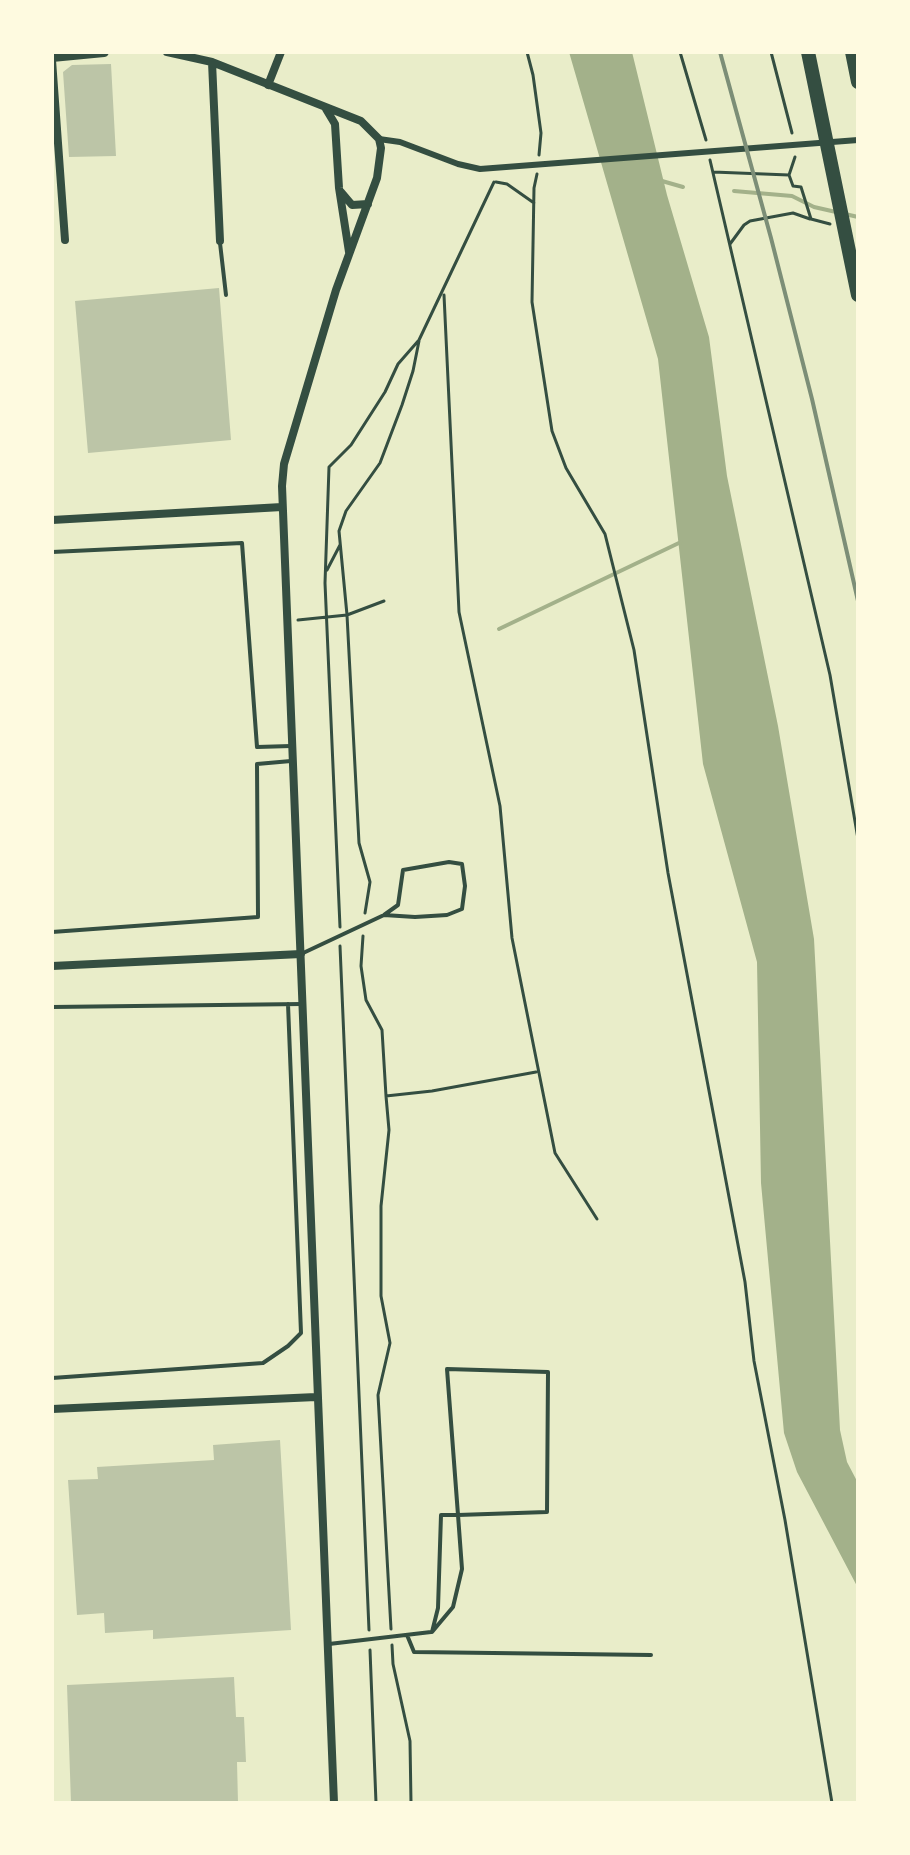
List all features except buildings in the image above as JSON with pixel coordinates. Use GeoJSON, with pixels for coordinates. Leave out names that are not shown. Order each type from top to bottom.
{"type":"FeatureCollection","features":[{"type":"Feature","properties":{"kind":"highway"},"geometry":{"type":"LineString","coordinates":[[808,52],[858,295]]}},
{"type":"Feature","properties":{"kind":"highway"},"geometry":{"type":"LineString","coordinates":[[852,52],[858,82]]}},
{"type":"Feature","properties":{"kind":"street"},"geometry":{"type":"LineString","coordinates":[[65,240],[52,59],[104,52]]}},
{"type":"Feature","properties":{"kind":"street"},"geometry":{"type":"LineString","coordinates":[[167,52],[212,62],[361,121],[379,139],[400,142],[466,167],[496,168],[858,140]]}},
{"type":"Feature","properties":{"kind":"street"},"geometry":{"type":"LineString","coordinates":[[198,52],[212,62]]}},
{"type":"Feature","properties":{"kind":"street"},"geometry":{"type":"LineString","coordinates":[[268,85],[281,52]]}},
{"type":"Feature","properties":{"kind":"street"},"geometry":{"type":"LineString","coordinates":[[212,62],[220,241]]}},
{"type":"Feature","properties":{"kind":"street"},"geometry":{"type":"LineString","coordinates":[[326,109],[335,124],[339,188],[349,253]]}},
{"type":"Feature","properties":{"kind":"street"},"geometry":{"type":"LineString","coordinates":[[334,1803],[282,507],[284,464],[349,253],[381,162],[379,139]]}},
{"type":"Feature","properties":{"kind":"street"},"geometry":{"type":"LineString","coordinates":[[339,188],[352,205],[368,204]]}},
{"type":"Feature","properties":{"kind":"street"},"geometry":{"type":"LineString","coordinates":[[52,520],[282,507]]}},
{"type":"Feature","properties":{"kind":"street"},"geometry":{"type":"LineString","coordinates":[[52,966],[301,954]]}},
{"type":"Feature","properties":{"kind":"street"},"geometry":{"type":"LineString","coordinates":[[52,1409],[316,1397]]}},
{"type":"Feature","properties":{"kind":"lane"},"geometry":{"type":"LineString","coordinates":[[220,241],[226,295]]}},
{"type":"Feature","properties":{"kind":"lane"},"geometry":{"type":"LineString","coordinates":[[52,552],[242,543],[257,747],[291,746]]}},
{"type":"Feature","properties":{"kind":"lane"},"geometry":{"type":"LineString","coordinates":[[52,932],[258,917],[257,764],[291,761]]}},
{"type":"Feature","properties":{"kind":"lane"},"geometry":{"type":"LineString","coordinates":[[301,954],[384,915],[398,905],[403,870],[449,862],[462,864],[465,886],[462,909],[447,915],[384,915]]}},
{"type":"Feature","properties":{"kind":"lane"},"geometry":{"type":"LineString","coordinates":[[52,1378],[263,1363],[301,1333],[288,1004]]}},
{"type":"Feature","properties":{"kind":"lane"},"geometry":{"type":"LineString","coordinates":[[52,1007],[302,1004]]}},
{"type":"Feature","properties":{"kind":"lane"},"geometry":{"type":"LineString","coordinates":[[326,1645],[432,1632],[453,1607],[462,1569],[458,1515],[447,1369],[548,1372],[547,1512],[458,1515],[441,1515],[438,1608],[432,1632]]}},
{"type":"Feature","properties":{"kind":"lane"},"geometry":{"type":"LineString","coordinates":[[407,1635],[414,1652],[651,1655]]}},
{"type":"Feature","properties":{"kind":"path"},"geometry":{"type":"LineString","coordinates":[[527,52],[541,133],[539,160]]}},
{"type":"Feature","properties":{"kind":"path"},"geometry":{"type":"LineString","coordinates":[[680,52],[706,142]]}},
{"type":"Feature","properties":{"kind":"path"},"geometry":{"type":"LineString","coordinates":[[771,52],[794,143]]}},
{"type":"Feature","properties":{"kind":"path"},"geometry":{"type":"LineString","coordinates":[[795,155],[789,175],[793,186],[801,187],[811,219]]}},
{"type":"Feature","properties":{"kind":"path"},"geometry":{"type":"LineString","coordinates":[[709,157],[830,675],[858,839]]}},
{"type":"Feature","properties":{"kind":"path"},"geometry":{"type":"LineString","coordinates":[[538,170],[534,203],[532,302],[552,431],[566,468],[605,534],[634,650],[668,873],[745,1282],[754,1361],[785,1520],[832,1803]]}},
{"type":"Feature","properties":{"kind":"path"},"geometry":{"type":"LineString","coordinates":[[713,172],[789,175]]}},
{"type":"Feature","properties":{"kind":"path"},"geometry":{"type":"LineString","coordinates":[[376,1803],[325,573],[329,467],[351,445],[385,392],[398,364],[419,340],[494,182],[507,184],[534,203]]}},
{"type":"Feature","properties":{"kind":"path"},"geometry":{"type":"LineString","coordinates":[[730,244],[750,221],[793,213],[835,225]]}},
{"type":"Feature","properties":{"kind":"path"},"geometry":{"type":"LineString","coordinates":[[444,291],[459,612],[500,806],[512,938],[555,1153],[597,1219]]}},
{"type":"Feature","properties":{"kind":"path"},"geometry":{"type":"LineString","coordinates":[[411,1803],[410,1741],[393,1664],[378,1395],[390,1343],[381,1296],[381,1206],[389,1130],[382,1030],[366,1000],[361,966],[370,882],[359,843],[347,615],[339,531],[346,511],[380,463],[413,371],[419,340]]}},
{"type":"Feature","properties":{"kind":"path"},"geometry":{"type":"LineString","coordinates":[[325,573],[340,545]]}},
{"type":"Feature","properties":{"kind":"path"},"geometry":{"type":"LineString","coordinates":[[286,622],[347,615],[384,601]]}},
{"type":"Feature","properties":{"kind":"path"},"geometry":{"type":"LineString","coordinates":[[386,1096],[537,1072]]}},
{"type":"Feature","properties":{"kind":"shaded area"},"geometry":{"type":"Polygon","coordinates":[[[569,52],[632,52],[667,195],[709,337],[727,476],[778,726],[814,939],[840,1430],[847,1462],[858,1483],[858,1588],[797,1472],[784,1433],[761,1183],[757,962],[703,764],[658,359],[569,52]]]}},
{"type":"Feature","properties":{"kind":"waterway"},"geometry":{"type":"LineString","coordinates":[[662,181],[683,187]]}},
{"type":"Feature","properties":{"kind":"waterway"},"geometry":{"type":"LineString","coordinates":[[734,191],[792,196],[814,207],[836,212]]}},
{"type":"Feature","properties":{"kind":"waterway"},"geometry":{"type":"LineString","coordinates":[[845,214],[858,217]]}},
{"type":"Feature","properties":{"kind":"waterway"},"geometry":{"type":"LineString","coordinates":[[499,629],[681,542]]}},
{"type":"Feature","properties":{"kind":"railway"},"geometry":{"type":"LineString","coordinates":[[720,52],[812,399],[858,601]]}}]}
